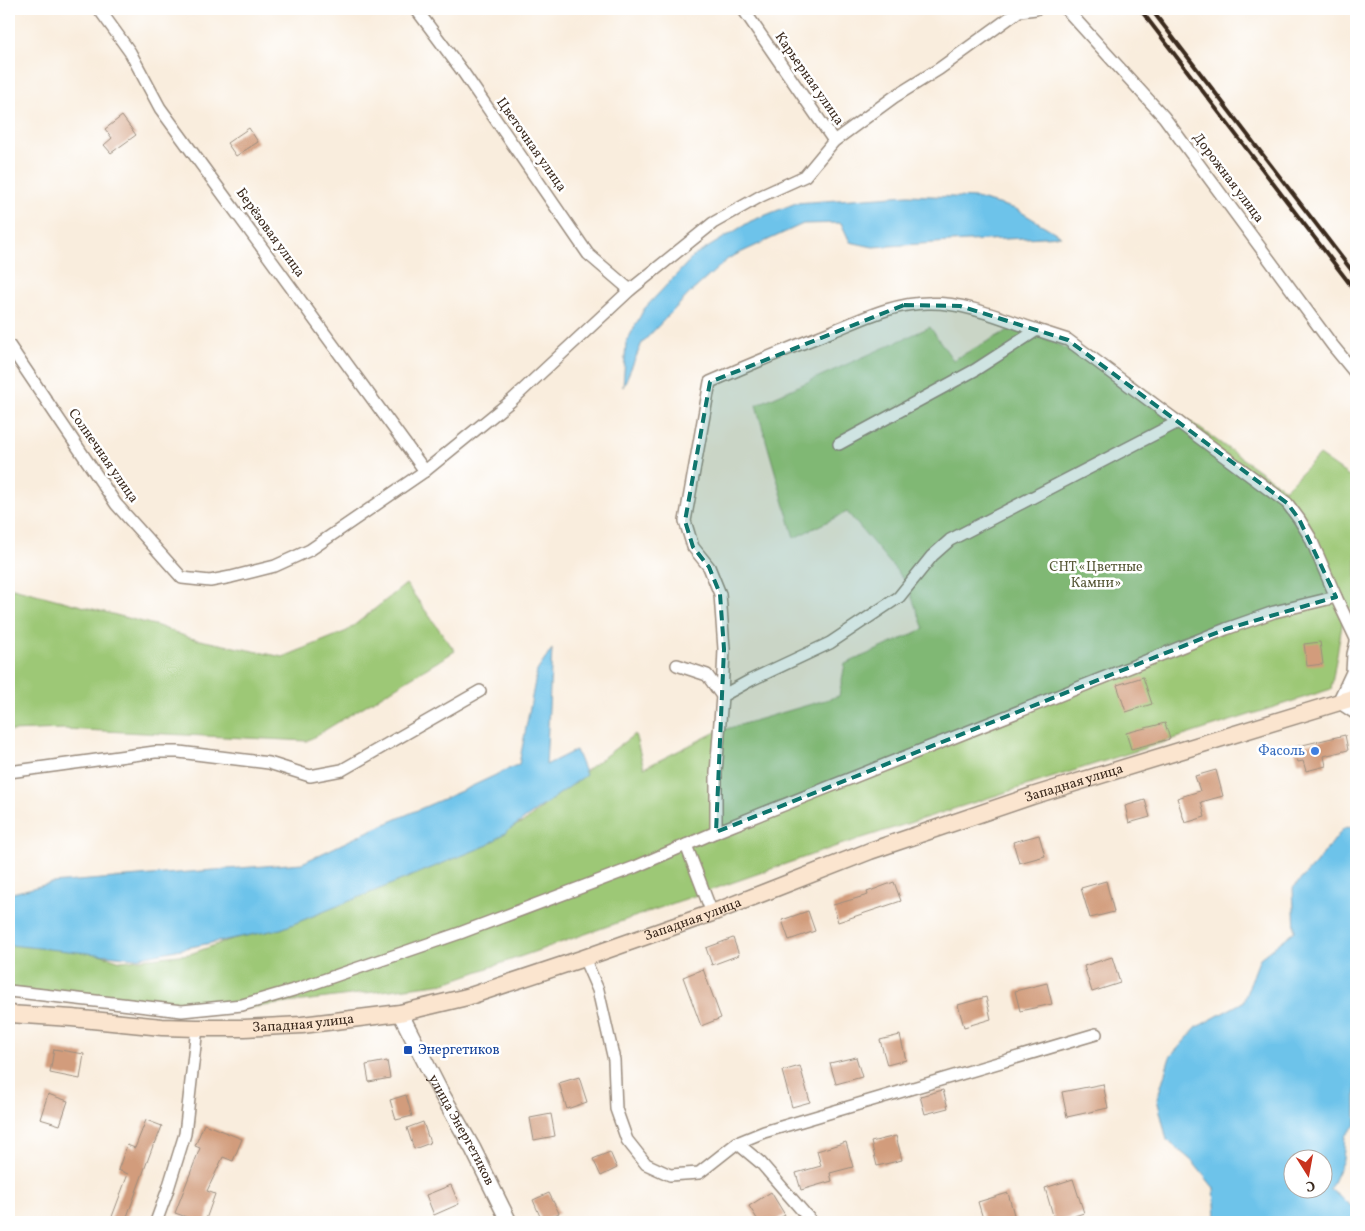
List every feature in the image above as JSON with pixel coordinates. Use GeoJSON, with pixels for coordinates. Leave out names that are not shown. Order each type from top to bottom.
{"type":"FeatureCollection","features":[{"type":"Feature","properties":{"kind":"main road","name":"Западная улица"},"geometry":{"type":"LineString","coordinates":[[9,1014],[162,1027],[245,1028],[302,1025],[400,1013],[467,997],[584,958],[712,913],[870,850],[1023,799],[1356,697]]}},
{"type":"Feature","properties":{"kind":"street","name":"Берёзовая улица"},"geometry":{"type":"LineString","coordinates":[[99,9],[130,52],[160,108],[425,470]]}},
{"type":"Feature","properties":{"kind":"street","name":"Цветочная улица"},"geometry":{"type":"LineString","coordinates":[[416,9],[463,72],[588,254],[630,290]]}},
{"type":"Feature","properties":{"kind":"street","name":"Карьерная улица"},"geometry":{"type":"LineString","coordinates":[[743,9],[834,141]]}},
{"type":"Feature","properties":{"kind":"street"},"geometry":{"type":"LineString","coordinates":[[425,470],[511,401],[630,290],[713,223],[761,196],[805,176],[834,141],[894,97],[939,69],[1018,11],[1036,9]]}},
{"type":"Feature","properties":{"kind":"street","name":"Дорожная улица"},"geometry":{"type":"LineString","coordinates":[[1066,9],[1164,118],[1356,374]]}},
{"type":"Feature","properties":{"kind":"street"},"geometry":{"type":"LineString","coordinates":[[716,832],[716,773],[724,649],[720,594],[709,568],[692,547],[685,521],[710,382],[769,356],[904,305],[930,303],[960,306],[1068,340],[1287,503],[1300,519],[1310,537],[1356,640],[1352,672],[1338,702],[1356,714]]}},
{"type":"Feature","properties":{"kind":"street"},"geometry":{"type":"LineString","coordinates":[[839,444],[975,370],[1037,330]]}},
{"type":"Feature","properties":{"kind":"street","name":"Солнечная улица"},"geometry":{"type":"LineString","coordinates":[[9,345],[116,504],[182,578],[210,581],[275,566],[310,550],[425,470]]}},
{"type":"Feature","properties":{"kind":"street"},"geometry":{"type":"LineString","coordinates":[[722,696],[751,680],[830,644],[899,597],[932,556],[950,540],[1178,422]]}},
{"type":"Feature","properties":{"kind":"street"},"geometry":{"type":"LineString","coordinates":[[9,991],[182,1011],[242,1005],[297,989],[460,933],[635,867],[716,832],[1226,628],[1274,612],[1336,597]]}},
{"type":"Feature","properties":{"kind":"street"},"geometry":{"type":"LineString","coordinates":[[677,666],[707,675],[722,696]]}},
{"type":"Feature","properties":{"kind":"street"},"geometry":{"type":"LineString","coordinates":[[9,772],[155,752],[179,752],[269,763],[310,776],[342,770],[480,691]]}},
{"type":"Feature","properties":{"kind":"street"},"geometry":{"type":"LineString","coordinates":[[686,845],[712,913]]}},
{"type":"Feature","properties":{"kind":"street"},"geometry":{"type":"LineString","coordinates":[[584,958],[598,990],[614,1060],[616,1109],[627,1140],[646,1164],[670,1175],[699,1173],[737,1143],[773,1129],[1096,1034]]}},
{"type":"Feature","properties":{"kind":"street","name":"улица Энергетиков"},"geometry":{"type":"LineString","coordinates":[[400,1013],[440,1091],[473,1149],[509,1222]]}},
{"type":"Feature","properties":{"kind":"street"},"geometry":{"type":"LineString","coordinates":[[156,1222],[186,1134],[198,1028]]}},
{"type":"Feature","properties":{"kind":"street"},"geometry":{"type":"LineString","coordinates":[[737,1143],[761,1163],[812,1222]]}},
{"type":"Feature","properties":{"kind":"highlighted area"},"geometry":{"type":"Polygon","coordinates":[[[904,305],[960,306],[1068,340],[1287,503],[1299,519],[1336,597],[1226,629],[716,832],[724,649],[720,594],[709,567],[693,547],[685,521],[710,382],[904,305]]]}},
{"type":"Feature","properties":{"kind":"green space","name":"СНТ «Цветные Камни»"},"geometry":{"type":"Polygon","coordinates":[[[1018,325],[1133,381],[1285,489],[1319,455],[1356,481],[1356,603],[1344,614],[1331,689],[837,846],[445,983],[208,1013],[34,997],[9,997],[9,933],[84,949],[121,961],[190,954],[369,890],[526,821],[589,768],[635,734],[644,768],[716,732],[839,696],[845,664],[924,629],[906,582],[847,512],[794,538],[756,405],[930,327],[953,360],[1018,325]]]}},
{"type":"Feature","properties":{"kind":"green space"},"geometry":{"type":"Polygon","coordinates":[[[406,584],[455,651],[307,741],[63,729],[9,731],[9,587],[158,626],[190,638],[283,657],[347,631],[406,584]]]}},
{"type":"Feature","properties":{"kind":"water"},"geometry":{"type":"Polygon","coordinates":[[[908,195],[976,198],[1016,209],[1061,236],[873,247],[850,242],[841,223],[803,224],[729,258],[690,293],[642,343],[623,387],[626,343],[644,309],[694,256],[751,221],[796,203],[908,195]]]}},
{"type":"Feature","properties":{"kind":"water"},"geometry":{"type":"Polygon","coordinates":[[[552,649],[546,765],[576,750],[586,775],[488,845],[281,929],[136,958],[9,945],[9,894],[52,883],[302,863],[519,764],[537,671],[552,649]]]}},
{"type":"Feature","properties":{"kind":"water"},"geometry":{"type":"Polygon","coordinates":[[[1356,826],[1356,1124],[1345,1136],[1343,1160],[1332,1185],[1332,1148],[1282,1148],[1282,1198],[1332,1198],[1332,1191],[1356,1210],[1356,1222],[1217,1222],[1214,1188],[1192,1161],[1167,1140],[1157,1099],[1170,1057],[1197,1027],[1243,1002],[1260,958],[1295,931],[1293,888],[1344,828],[1356,826]]]}},
{"type":"Feature","properties":{"kind":"building"},"geometry":{"type":"Polygon","coordinates":[[[122,116],[136,135],[111,153],[104,145],[112,138],[105,129],[122,116]]]}},
{"type":"Feature","properties":{"kind":"building"},"geometry":{"type":"Polygon","coordinates":[[[249,128],[258,142],[236,156],[227,143],[249,128]]]}},
{"type":"Feature","properties":{"kind":"building"},"geometry":{"type":"Polygon","coordinates":[[[1320,642],[1323,664],[1307,666],[1304,644],[1320,642]]]}},
{"type":"Feature","properties":{"kind":"building"},"geometry":{"type":"Polygon","coordinates":[[[1143,677],[1152,704],[1126,712],[1117,685],[1143,677]]]}},
{"type":"Feature","properties":{"kind":"building"},"geometry":{"type":"Polygon","coordinates":[[[1165,723],[1170,739],[1131,749],[1126,733],[1165,723]]]}},
{"type":"Feature","properties":{"kind":"building"},"geometry":{"type":"Polygon","coordinates":[[[1345,735],[1348,750],[1324,756],[1326,766],[1306,771],[1303,761],[1298,762],[1294,747],[1345,735]]]}},
{"type":"Feature","properties":{"kind":"building"},"geometry":{"type":"Polygon","coordinates":[[[1216,770],[1223,796],[1201,802],[1205,817],[1185,823],[1177,798],[1200,791],[1195,776],[1216,770]]]}},
{"type":"Feature","properties":{"kind":"building"},"geometry":{"type":"Polygon","coordinates":[[[1145,800],[1150,817],[1129,823],[1125,806],[1145,800]]]}},
{"type":"Feature","properties":{"kind":"building"},"geometry":{"type":"Polygon","coordinates":[[[1039,835],[1045,856],[1019,863],[1013,842],[1039,835]]]}},
{"type":"Feature","properties":{"kind":"building"},"geometry":{"type":"Polygon","coordinates":[[[1106,881],[1114,912],[1090,918],[1081,888],[1106,881]]]}},
{"type":"Feature","properties":{"kind":"building"},"geometry":{"type":"Polygon","coordinates":[[[894,882],[901,901],[838,922],[833,905],[868,895],[867,892],[894,882]]]}},
{"type":"Feature","properties":{"kind":"building"},"geometry":{"type":"Polygon","coordinates":[[[808,911],[815,931],[789,940],[782,920],[808,911]]]}},
{"type":"Feature","properties":{"kind":"building"},"geometry":{"type":"Polygon","coordinates":[[[733,938],[739,955],[712,965],[706,948],[733,938]]]}},
{"type":"Feature","properties":{"kind":"building"},"geometry":{"type":"Polygon","coordinates":[[[1112,957],[1120,983],[1092,992],[1084,966],[1112,957]]]}},
{"type":"Feature","properties":{"kind":"building"},"geometry":{"type":"Polygon","coordinates":[[[703,969],[721,1018],[701,1026],[683,977],[703,969]]]}},
{"type":"Feature","properties":{"kind":"building"},"geometry":{"type":"Polygon","coordinates":[[[1047,983],[1052,1004],[1020,1011],[1015,991],[1047,983]]]}},
{"type":"Feature","properties":{"kind":"building"},"geometry":{"type":"Polygon","coordinates":[[[986,997],[991,1019],[964,1027],[958,1005],[986,997]]]}},
{"type":"Feature","properties":{"kind":"building"},"geometry":{"type":"Polygon","coordinates":[[[900,1035],[906,1060],[887,1065],[880,1040],[900,1035]]]}},
{"type":"Feature","properties":{"kind":"building"},"geometry":{"type":"Polygon","coordinates":[[[54,1049],[84,1054],[80,1079],[50,1073],[54,1049]]]}},
{"type":"Feature","properties":{"kind":"building"},"geometry":{"type":"Polygon","coordinates":[[[856,1057],[862,1077],[836,1084],[830,1063],[856,1057]]]}},
{"type":"Feature","properties":{"kind":"building"},"geometry":{"type":"Polygon","coordinates":[[[387,1061],[390,1078],[369,1082],[366,1065],[387,1061]]]}},
{"type":"Feature","properties":{"kind":"building"},"geometry":{"type":"Polygon","coordinates":[[[800,1066],[810,1102],[792,1107],[782,1071],[800,1066]]]}},
{"type":"Feature","properties":{"kind":"building"},"geometry":{"type":"Polygon","coordinates":[[[579,1077],[587,1102],[567,1109],[559,1083],[579,1077]]]}},
{"type":"Feature","properties":{"kind":"building"},"geometry":{"type":"Polygon","coordinates":[[[1103,1084],[1108,1108],[1067,1117],[1062,1092],[1103,1084]]]}},
{"type":"Feature","properties":{"kind":"building"},"geometry":{"type":"Polygon","coordinates":[[[943,1090],[948,1108],[925,1114],[920,1096],[943,1090]]]}},
{"type":"Feature","properties":{"kind":"building"},"geometry":{"type":"Polygon","coordinates":[[[48,1094],[68,1101],[60,1125],[40,1119],[48,1094]]]}},
{"type":"Feature","properties":{"kind":"building"},"geometry":{"type":"Polygon","coordinates":[[[406,1095],[412,1116],[396,1120],[390,1100],[406,1095]]]}},
{"type":"Feature","properties":{"kind":"building"},"geometry":{"type":"Polygon","coordinates":[[[551,1114],[555,1136],[534,1140],[530,1118],[551,1114]]]}},
{"type":"Feature","properties":{"kind":"building"},"geometry":{"type":"Polygon","coordinates":[[[146,1120],[162,1126],[125,1222],[110,1222],[128,1174],[118,1170],[127,1145],[135,1148],[146,1120]]]}},
{"type":"Feature","properties":{"kind":"building"},"geometry":{"type":"Polygon","coordinates":[[[423,1122],[430,1143],[414,1149],[407,1128],[423,1122]]]}},
{"type":"Feature","properties":{"kind":"building"},"geometry":{"type":"Polygon","coordinates":[[[204,1124],[242,1139],[233,1161],[223,1157],[207,1191],[215,1194],[205,1222],[200,1222],[175,1213],[200,1148],[195,1146],[204,1124]]]}},
{"type":"Feature","properties":{"kind":"building"},"geometry":{"type":"Polygon","coordinates":[[[896,1136],[902,1160],[877,1166],[871,1142],[896,1136]]]}},
{"type":"Feature","properties":{"kind":"building"},"geometry":{"type":"Polygon","coordinates":[[[846,1142],[853,1167],[830,1173],[832,1181],[801,1190],[796,1173],[821,1166],[817,1151],[846,1142]]]}},
{"type":"Feature","properties":{"kind":"building"},"geometry":{"type":"Polygon","coordinates":[[[610,1152],[617,1168],[601,1176],[593,1159],[610,1152]]]}},
{"type":"Feature","properties":{"kind":"building"},"geometry":{"type":"Polygon","coordinates":[[[1073,1179],[1084,1213],[1055,1222],[1045,1188],[1073,1179]]]}},
{"type":"Feature","properties":{"kind":"building"},"geometry":{"type":"Polygon","coordinates":[[[451,1185],[459,1204],[434,1215],[426,1195],[451,1185]]]}},
{"type":"Feature","properties":{"kind":"building"},"geometry":{"type":"Polygon","coordinates":[[[771,1192],[785,1215],[773,1222],[759,1222],[749,1206],[771,1192]]]}},
{"type":"Feature","properties":{"kind":"building"},"geometry":{"type":"Polygon","coordinates":[[[549,1193],[559,1213],[542,1221],[533,1200],[549,1193]]]}},
{"type":"Feature","properties":{"kind":"building"},"geometry":{"type":"Polygon","coordinates":[[[1008,1193],[1016,1222],[984,1222],[978,1202],[1008,1193]]]}},
{"type":"Feature","properties":{"kind":"railway"},"geometry":{"type":"LineString","coordinates":[[1140,9],[1356,292]]}},
{"type":"Feature","properties":{"kind":"railway"},"geometry":{"type":"LineString","coordinates":[[1151,9],[1356,276]]}},
{"type":"Feature","properties":{"kind":"place","name":"Фасоль"},"geometry":{"type":"Point","coordinates":[1315,751]}},
{"type":"Feature","properties":{"kind":"place","name":"Энергетиков"},"geometry":{"type":"Point","coordinates":[408,1050]}}]}
